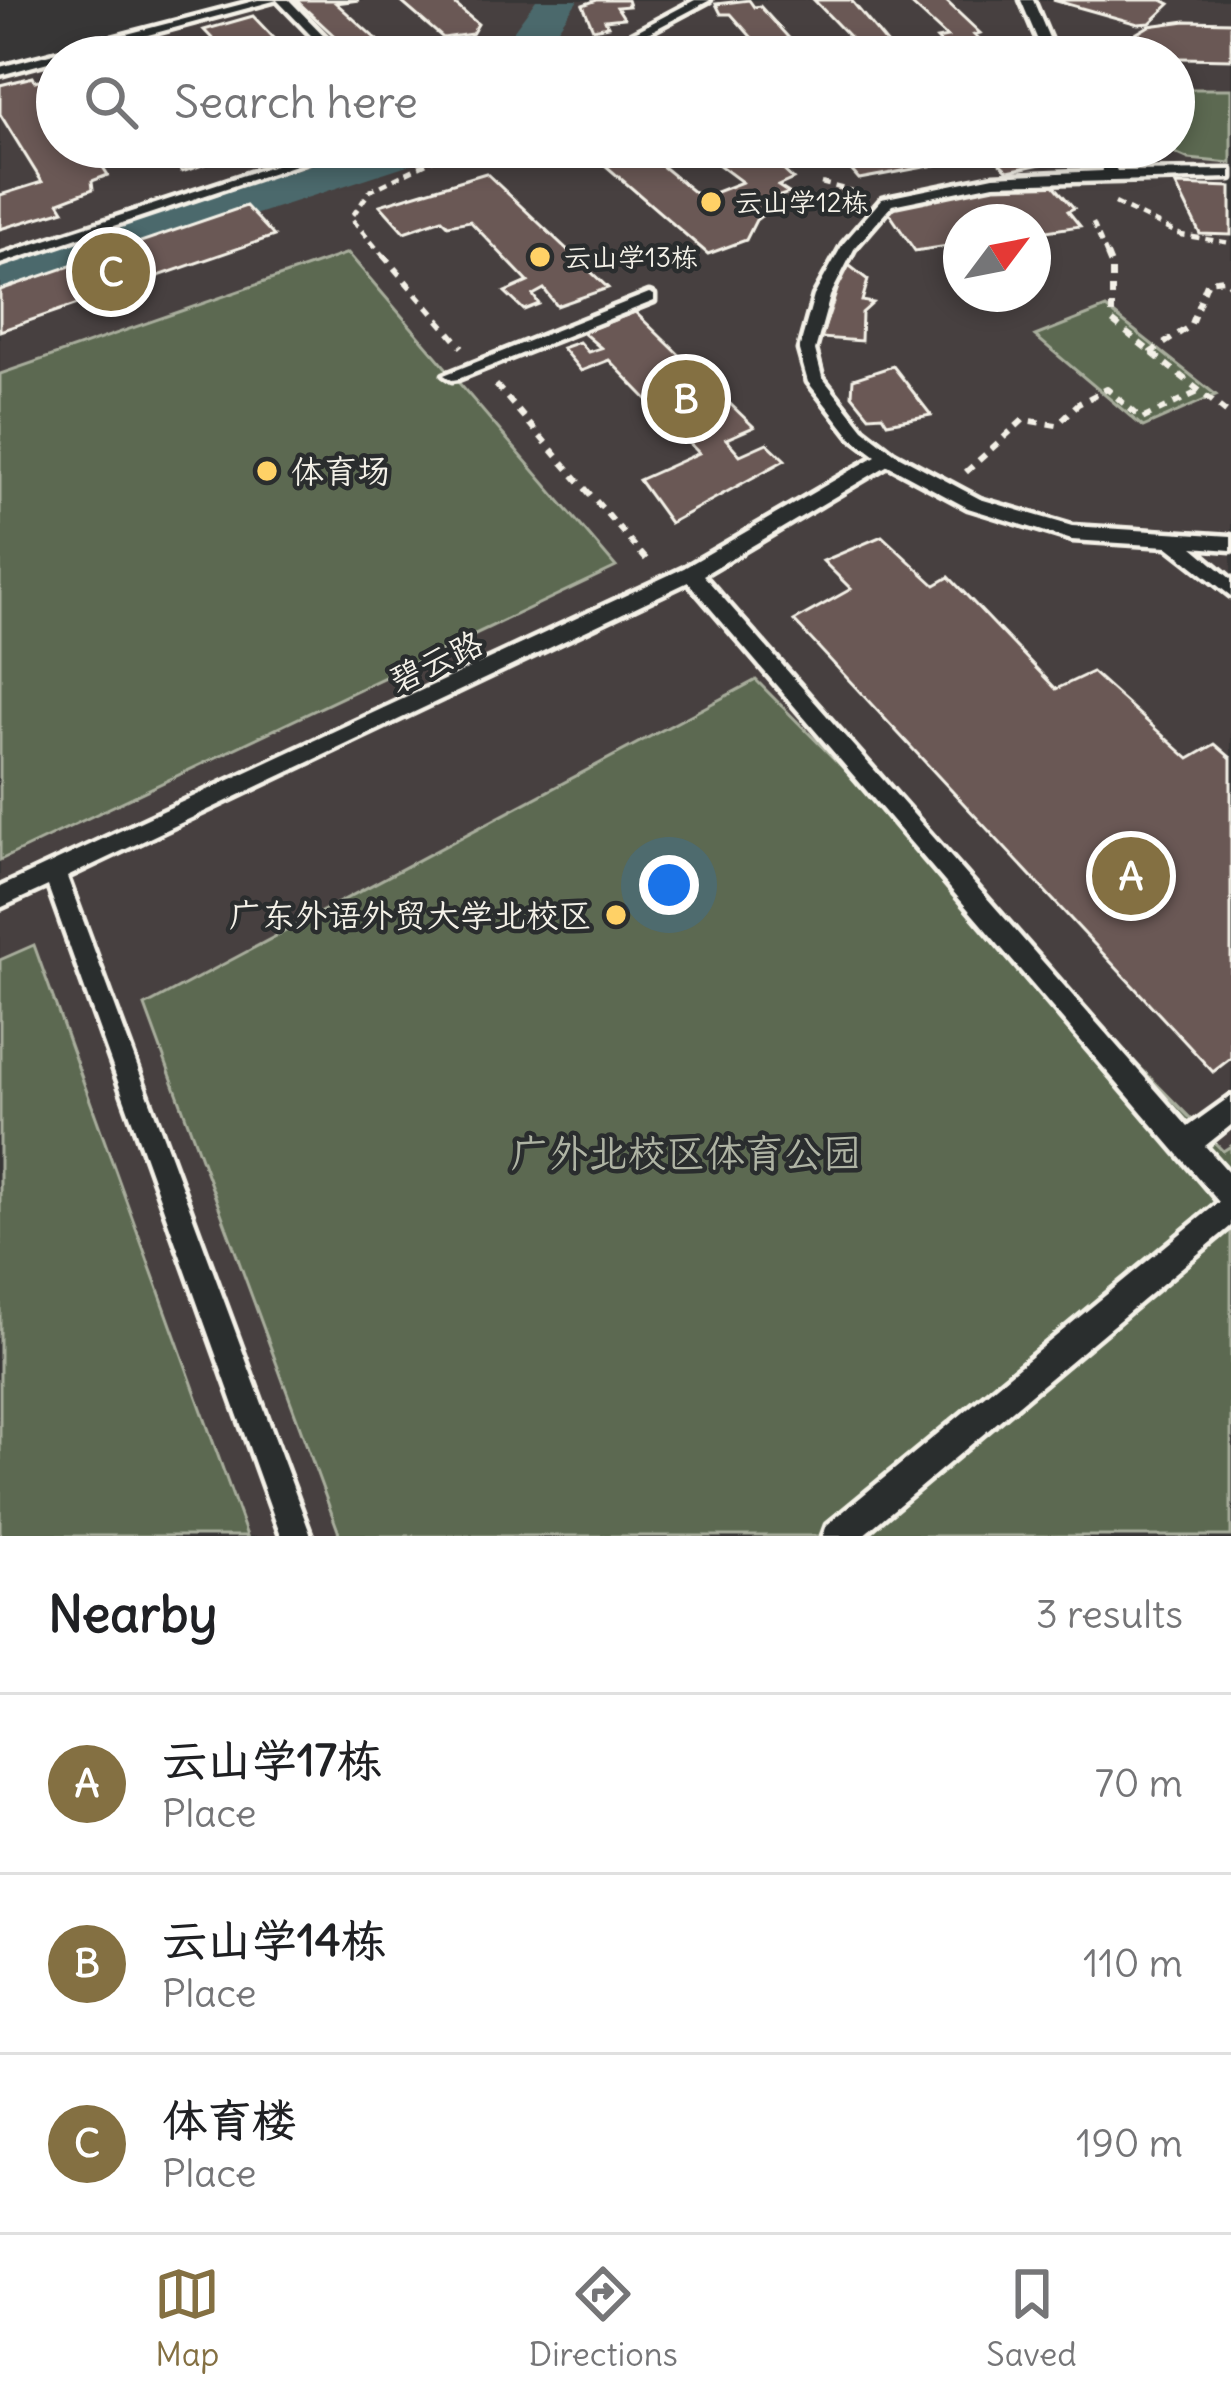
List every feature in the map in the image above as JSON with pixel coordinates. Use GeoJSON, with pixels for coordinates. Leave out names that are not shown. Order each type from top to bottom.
{"type":"FeatureCollection","features":[{"type":"Feature","properties":{"kind":"lane"},"geometry":{"type":"LineString","coordinates":[[134,36],[271,0]]}},
{"type":"Feature","properties":{"kind":"lane"},"geometry":{"type":"LineString","coordinates":[[283,0],[318,36]]}},
{"type":"Feature","properties":{"kind":"lane"},"geometry":{"type":"LineString","coordinates":[[634,36],[704,0]]}},
{"type":"Feature","properties":{"kind":"lane"},"geometry":{"type":"LineString","coordinates":[[1027,0],[1042,36]]}},
{"type":"Feature","properties":{"kind":"lane"},"geometry":{"type":"LineString","coordinates":[[0,71],[36,62]]}},
{"type":"Feature","properties":{"kind":"lane"},"geometry":{"type":"LineString","coordinates":[[0,260],[279,168]]}},
{"type":"Feature","properties":{"kind":"lane"},"geometry":{"type":"LineString","coordinates":[[1108,168],[1112,175]]}},
{"type":"Feature","properties":{"kind":"lane"},"geometry":{"type":"LineString","coordinates":[[1231,174],[994,180],[887,202],[848,247],[822,296],[807,350],[814,378],[857,433],[888,457],[974,504],[1072,533],[1231,543]]}},
{"type":"Feature","properties":{"kind":"lane"},"geometry":{"type":"LineString","coordinates":[[452,375],[649,298]]}},
{"type":"Feature","properties":{"kind":"lane","name":"碧云路"},"geometry":{"type":"LineString","coordinates":[[0,898],[691,572],[888,457]]}},
{"type":"Feature","properties":{"kind":"lane"},"geometry":{"type":"LineString","coordinates":[[1174,542],[1231,589]]}},
{"type":"Feature","properties":{"kind":"lane"},"geometry":{"type":"LineString","coordinates":[[691,572],[1231,1195]]}},
{"type":"Feature","properties":{"kind":"lane"},"geometry":{"type":"LineString","coordinates":[[54,873],[296,1536]]}},
{"type":"Feature","properties":{"kind":"lane"},"geometry":{"type":"LineString","coordinates":[[1186,1144],[1231,1108]]}},
{"type":"Feature","properties":{"kind":"lane"},"geometry":{"type":"LineString","coordinates":[[838,1536],[1231,1209]]}},
{"type":"Feature","properties":{"kind":"path"},"geometry":{"type":"LineString","coordinates":[[821,183],[887,202]]}},
{"type":"Feature","properties":{"kind":"path"},"geometry":{"type":"LineString","coordinates":[[1115,203],[1150,224],[1231,243]]}},
{"type":"Feature","properties":{"kind":"path"},"geometry":{"type":"LineString","coordinates":[[1093,223],[1112,267],[1112,321],[1231,416]]}},
{"type":"Feature","properties":{"kind":"path"},"geometry":{"type":"LineString","coordinates":[[1213,242],[1231,253]]}},
{"type":"Feature","properties":{"kind":"path"},"geometry":{"type":"LineString","coordinates":[[1150,352],[1186,333],[1200,316],[1208,280],[1225,279],[1231,285]]}},
{"type":"Feature","properties":{"kind":"path"},"geometry":{"type":"LineString","coordinates":[[965,473],[1023,420],[1057,425],[1078,404],[1107,389],[1142,419],[1200,392]]}},
{"type":"Feature","properties":{"kind":"shaded area","name":"广东外语外贸大学北校区"},"geometry":{"type":"Polygon","coordinates":[[[289,0],[1231,0],[1231,1536],[0,1536],[0,75],[36,66],[36,168],[1195,168],[1195,36],[151,36],[289,0]]]}},
{"type":"Feature","properties":{"kind":"green space"},"geometry":{"type":"Polygon","coordinates":[[[1195,89],[1231,89],[1231,163],[1195,160],[1195,89]]]}},
{"type":"Feature","properties":{"kind":"green space","name":"体育场"},"geometry":{"type":"Polygon","coordinates":[[[348,253],[616,567],[0,860],[0,374],[348,253]]]}},
{"type":"Feature","properties":{"kind":"green space"},"geometry":{"type":"Polygon","coordinates":[[[1106,308],[1216,395],[1143,427],[1035,336],[1106,308]]]}},
{"type":"Feature","properties":{"kind":"green space","name":"广外北校区体育公园"},"geometry":{"type":"Polygon","coordinates":[[[756,680],[1223,1151],[1231,1146],[1231,1536],[340,1536],[145,1006],[756,680]]]}},
{"type":"Feature","properties":{"kind":"green space"},"geometry":{"type":"Polygon","coordinates":[[[34,945],[247,1536],[0,1536],[0,960],[34,945]]]}},
{"type":"Feature","properties":{"kind":"building"},"geometry":{"type":"Polygon","coordinates":[[[296,0],[359,0],[336,3],[373,36],[335,36],[296,0]]]}},
{"type":"Feature","properties":{"kind":"building"},"geometry":{"type":"Polygon","coordinates":[[[399,0],[450,0],[478,24],[472,34],[441,36],[399,0]]]}},
{"type":"Feature","properties":{"kind":"building"},"geometry":{"type":"Polygon","coordinates":[[[627,0],[629,6],[617,7],[624,18],[605,20],[608,26],[593,29],[583,5],[627,0]]]}},
{"type":"Feature","properties":{"kind":"building"},"geometry":{"type":"Polygon","coordinates":[[[749,0],[787,36],[750,36],[731,14],[721,14],[716,4],[749,0]]]}},
{"type":"Feature","properties":{"kind":"building"},"geometry":{"type":"Polygon","coordinates":[[[814,0],[851,0],[881,36],[849,36],[814,0]]]}},
{"type":"Feature","properties":{"kind":"building"},"geometry":{"type":"Polygon","coordinates":[[[907,0],[945,0],[980,33],[946,36],[907,0]]]}},
{"type":"Feature","properties":{"kind":"building"},"geometry":{"type":"Polygon","coordinates":[[[1053,0],[1162,0],[1170,4],[1150,23],[1138,24],[1053,0]]]}},
{"type":"Feature","properties":{"kind":"building"},"geometry":{"type":"Polygon","coordinates":[[[253,16],[272,36],[210,36],[204,30],[253,16]]]}},
{"type":"Feature","properties":{"kind":"building"},"geometry":{"type":"Polygon","coordinates":[[[1231,22],[1231,59],[1195,58],[1195,36],[1132,36],[1149,26],[1231,22]]]}},
{"type":"Feature","properties":{"kind":"building"},"geometry":{"type":"Polygon","coordinates":[[[33,77],[36,81],[36,168],[104,168],[108,175],[92,181],[93,189],[59,202],[64,210],[0,229],[0,195],[42,182],[0,114],[0,85],[33,77]]]}},
{"type":"Feature","properties":{"kind":"building","name":"云山学12栋"},"geometry":{"type":"Polygon","coordinates":[[[608,168],[665,168],[701,198],[742,182],[723,168],[781,168],[793,179],[778,186],[789,193],[771,199],[777,204],[756,220],[746,240],[708,254],[608,168]]]}},
{"type":"Feature","properties":{"kind":"building"},"geometry":{"type":"Polygon","coordinates":[[[849,168],[919,168],[859,179],[849,168]]]}},
{"type":"Feature","properties":{"kind":"building","name":"云山学13栋"},"geometry":{"type":"Polygon","coordinates":[[[486,173],[608,288],[557,306],[544,289],[533,295],[539,304],[524,310],[505,292],[528,282],[470,221],[448,225],[442,219],[404,232],[380,205],[486,173]]]}},
{"type":"Feature","properties":{"kind":"building"},"geometry":{"type":"Polygon","coordinates":[[[1044,174],[1074,208],[1068,211],[1080,226],[1051,230],[1051,204],[943,204],[943,247],[915,251],[885,207],[1044,174]]]}},
{"type":"Feature","properties":{"kind":"building"},"geometry":{"type":"Polygon","coordinates":[[[1176,185],[1231,187],[1231,235],[1200,234],[1176,185]]]}},
{"type":"Feature","properties":{"kind":"building"},"geometry":{"type":"Polygon","coordinates":[[[246,206],[274,236],[0,331],[0,290],[246,206]]]}},
{"type":"Feature","properties":{"kind":"building"},"geometry":{"type":"Polygon","coordinates":[[[846,263],[868,280],[862,301],[873,303],[862,313],[861,341],[821,338],[846,263]]]}},
{"type":"Feature","properties":{"kind":"building"},"geometry":{"type":"Polygon","coordinates":[[[635,312],[754,427],[726,439],[740,455],[767,443],[785,460],[670,523],[639,480],[699,453],[609,360],[581,371],[562,348],[579,342],[588,352],[601,348],[582,332],[635,312]]]}},
{"type":"Feature","properties":{"kind":"building"},"geometry":{"type":"Polygon","coordinates":[[[893,366],[931,415],[887,423],[882,415],[869,416],[852,395],[853,379],[893,366]]]}},
{"type":"Feature","properties":{"kind":"building"},"geometry":{"type":"Polygon","coordinates":[[[882,536],[935,585],[949,577],[1056,689],[1092,672],[1189,759],[1215,744],[1231,758],[1231,1058],[1213,1072],[794,621],[851,589],[823,561],[882,536]]]}},
{"type":"Feature","properties":{"kind":"waterway"},"geometry":{"type":"LineString","coordinates":[[531,36],[557,0]]}},
{"type":"Feature","properties":{"kind":"waterway"},"geometry":{"type":"LineString","coordinates":[[0,282],[350,168]]}},
{"type":"Feature","properties":{"kind":"place","name":"云山学12栋"},"geometry":{"type":"Point","coordinates":[711,202]}},
{"type":"Feature","properties":{"kind":"place","name":"云山学13栋"},"geometry":{"type":"Point","coordinates":[540,257]}},
{"type":"Feature","properties":{"kind":"place","name":"体育楼"},"geometry":{"type":"Point","coordinates":[111,272]}},
{"type":"Feature","properties":{"kind":"place","name":"云山学14栋"},"geometry":{"type":"Point","coordinates":[686,399]}},
{"type":"Feature","properties":{"kind":"place","name":"体育场"},"geometry":{"type":"Point","coordinates":[267,471]}},
{"type":"Feature","properties":{"kind":"place","name":"云山学17栋"},"geometry":{"type":"Point","coordinates":[1131,876]}},
{"type":"Feature","properties":{"kind":"place","name":"广东外语外贸大学北校区"},"geometry":{"type":"Point","coordinates":[616,915]}}]}
